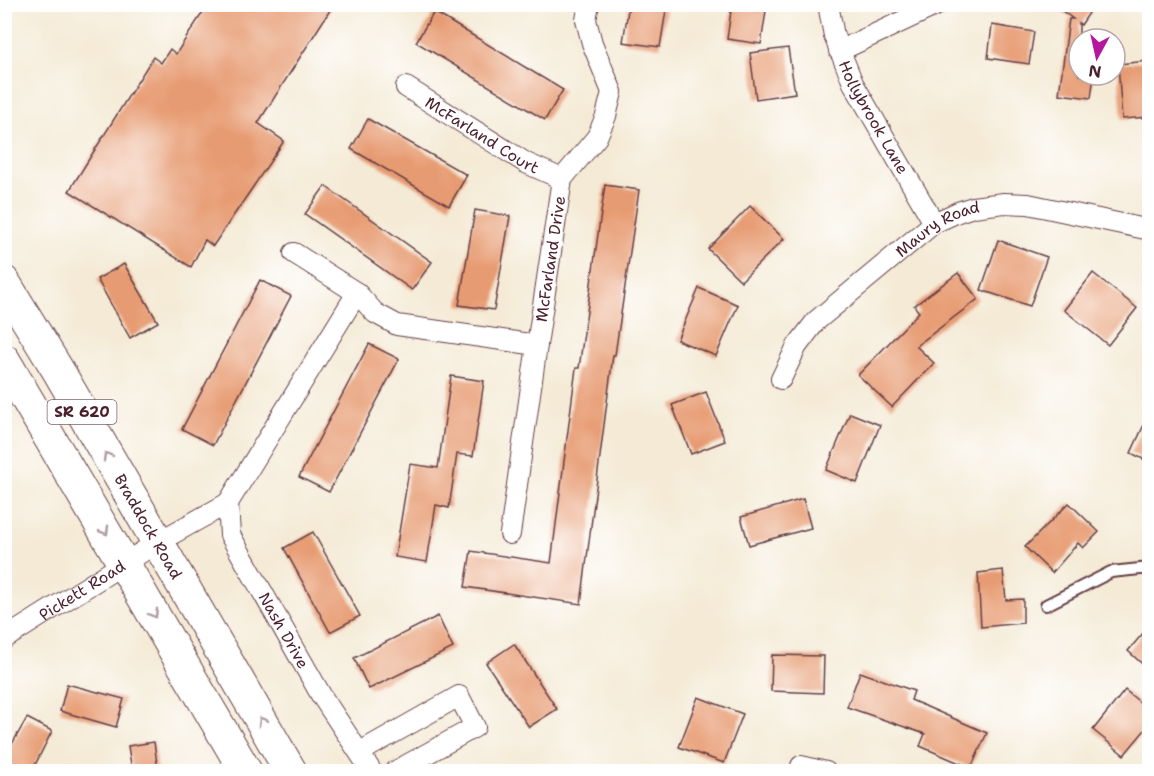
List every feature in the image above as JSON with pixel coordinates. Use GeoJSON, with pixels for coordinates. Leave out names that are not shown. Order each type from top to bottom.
{"type":"FeatureCollection","features":[{"type":"Feature","properties":{"kind":"main road","name":"Braddock Road"},"geometry":{"type":"LineString","coordinates":[[4,282],[291,771]]}},
{"type":"Feature","properties":{"kind":"main road","name":"SR 620"},"geometry":{"type":"LineString","coordinates":[[4,360],[246,771]]}},
{"type":"Feature","properties":{"kind":"street","name":"McFarland Drive"},"geometry":{"type":"LineString","coordinates":[[510,534],[562,179],[597,137],[606,116],[612,92],[592,43],[586,20],[589,4]]}},
{"type":"Feature","properties":{"kind":"street","name":"Hollybrook Lane"},"geometry":{"type":"LineString","coordinates":[[828,4],[834,36],[853,83],[934,223]]}},
{"type":"Feature","properties":{"kind":"street"},"geometry":{"type":"LineString","coordinates":[[839,51],[939,4]]}},
{"type":"Feature","properties":{"kind":"street","name":"McFarland Court"},"geometry":{"type":"LineString","coordinates":[[406,87],[526,163],[562,179]]}},
{"type":"Feature","properties":{"kind":"street","name":"Maury Road"},"geometry":{"type":"LineString","coordinates":[[781,379],[797,346],[816,321],[934,223],[958,212],[973,207],[1004,203],[1028,204],[1149,230]]}},
{"type":"Feature","properties":{"kind":"street"},"geometry":{"type":"LineString","coordinates":[[294,253],[357,293],[375,313],[397,325],[537,345]]}},
{"type":"Feature","properties":{"kind":"street"},"geometry":{"type":"LineString","coordinates":[[158,542],[228,503],[357,293]]}},
{"type":"Feature","properties":{"kind":"street","name":"Nash Drive"},"geometry":{"type":"LineString","coordinates":[[228,503],[230,535],[321,696],[372,771]]}},
{"type":"Feature","properties":{"kind":"street","name":"Pickett Road"},"geometry":{"type":"LineString","coordinates":[[4,639],[158,542]]}},
{"type":"Feature","properties":{"kind":"street"},"geometry":{"type":"LineString","coordinates":[[360,752],[459,696],[475,727],[394,771]]}},
{"type":"Feature","properties":{"kind":"street"},"geometry":{"type":"LineString","coordinates":[[801,766],[826,771]]}},
{"type":"Feature","properties":{"kind":"lane"},"geometry":{"type":"LineString","coordinates":[[1046,605],[1111,572],[1149,568]]}},
{"type":"Feature","properties":{"kind":"building"},"geometry":{"type":"Polygon","coordinates":[[[208,4],[334,4],[258,123],[284,141],[213,246],[205,240],[191,267],[69,191],[153,57],[161,63],[170,49],[176,54],[208,4]]]}},
{"type":"Feature","properties":{"kind":"building"},"geometry":{"type":"Polygon","coordinates":[[[629,4],[667,4],[660,47],[623,42],[629,4]]]}},
{"type":"Feature","properties":{"kind":"building"},"geometry":{"type":"Polygon","coordinates":[[[732,4],[767,4],[761,44],[727,39],[732,4]]]}},
{"type":"Feature","properties":{"kind":"building"},"geometry":{"type":"Polygon","coordinates":[[[1053,4],[1095,4],[1081,25],[1079,23],[1079,27],[1068,27],[1069,19],[1073,19],[1053,4]]]}},
{"type":"Feature","properties":{"kind":"building"},"geometry":{"type":"Polygon","coordinates":[[[434,12],[563,90],[545,120],[416,42],[434,12]]]}},
{"type":"Feature","properties":{"kind":"building"},"geometry":{"type":"Polygon","coordinates":[[[992,25],[1034,32],[1029,64],[988,58],[992,25]]]}},
{"type":"Feature","properties":{"kind":"building"},"geometry":{"type":"Polygon","coordinates":[[[1067,34],[1067,87],[1092,87],[1091,98],[1059,94],[1067,34]]]}},
{"type":"Feature","properties":{"kind":"building"},"geometry":{"type":"Polygon","coordinates":[[[788,48],[795,93],[756,99],[750,53],[788,48]]]}},
{"type":"Feature","properties":{"kind":"building"},"geometry":{"type":"Polygon","coordinates":[[[1149,61],[1149,117],[1122,119],[1120,87],[1127,87],[1127,63],[1149,61]]]}},
{"type":"Feature","properties":{"kind":"building"},"geometry":{"type":"Polygon","coordinates":[[[368,119],[467,175],[449,206],[351,149],[368,119]]]}},
{"type":"Feature","properties":{"kind":"building"},"geometry":{"type":"Polygon","coordinates":[[[605,185],[639,190],[615,355],[613,355],[581,604],[465,587],[471,551],[551,563],[576,368],[579,368],[605,185]]]}},
{"type":"Feature","properties":{"kind":"building"},"geometry":{"type":"Polygon","coordinates":[[[325,186],[432,262],[412,290],[305,214],[325,186]]]}},
{"type":"Feature","properties":{"kind":"building"},"geometry":{"type":"Polygon","coordinates":[[[750,206],[784,239],[741,281],[708,249],[750,206]]]}},
{"type":"Feature","properties":{"kind":"building"},"geometry":{"type":"Polygon","coordinates":[[[475,210],[510,216],[494,310],[459,305],[475,210]]]}},
{"type":"Feature","properties":{"kind":"building"},"geometry":{"type":"Polygon","coordinates":[[[998,240],[1047,257],[1030,306],[981,290],[998,240]]]}},
{"type":"Feature","properties":{"kind":"building"},"geometry":{"type":"Polygon","coordinates":[[[124,264],[158,322],[130,338],[97,279],[124,264]]]}},
{"type":"Feature","properties":{"kind":"building"},"geometry":{"type":"Polygon","coordinates":[[[958,273],[978,299],[916,346],[934,363],[892,407],[858,375],[919,312],[914,306],[958,273]]]}},
{"type":"Feature","properties":{"kind":"building"},"geometry":{"type":"Polygon","coordinates":[[[1093,273],[1137,308],[1108,345],[1064,310],[1093,273]]]}},
{"type":"Feature","properties":{"kind":"building"},"geometry":{"type":"Polygon","coordinates":[[[260,280],[291,296],[213,445],[182,429],[260,280]]]}},
{"type":"Feature","properties":{"kind":"building"},"geometry":{"type":"Polygon","coordinates":[[[699,288],[738,305],[716,356],[677,340],[699,288]]]}},
{"type":"Feature","properties":{"kind":"building"},"geometry":{"type":"Polygon","coordinates":[[[369,344],[399,359],[329,492],[299,477],[369,344]]]}},
{"type":"Feature","properties":{"kind":"building"},"geometry":{"type":"Polygon","coordinates":[[[451,376],[484,381],[473,456],[457,454],[449,508],[436,505],[427,562],[395,557],[410,464],[438,468],[451,376]]]}},
{"type":"Feature","properties":{"kind":"building"},"geometry":{"type":"Polygon","coordinates":[[[706,392],[725,441],[691,454],[672,405],[706,392]]]}},
{"type":"Feature","properties":{"kind":"building"},"geometry":{"type":"Polygon","coordinates":[[[850,413],[880,425],[857,483],[826,470],[850,413]]]}},
{"type":"Feature","properties":{"kind":"building"},"geometry":{"type":"Polygon","coordinates":[[[1149,414],[1149,462],[1131,453],[1149,414]]]}},
{"type":"Feature","properties":{"kind":"building"},"geometry":{"type":"Polygon","coordinates":[[[803,499],[811,528],[749,545],[741,517],[803,499]]]}},
{"type":"Feature","properties":{"kind":"building"},"geometry":{"type":"Polygon","coordinates":[[[1069,503],[1099,532],[1083,548],[1078,543],[1052,573],[1025,547],[1069,503]]]}},
{"type":"Feature","properties":{"kind":"building"},"geometry":{"type":"Polygon","coordinates":[[[313,532],[360,616],[330,632],[284,548],[313,532]]]}},
{"type":"Feature","properties":{"kind":"building"},"geometry":{"type":"Polygon","coordinates":[[[1003,570],[1006,600],[1023,599],[1023,623],[981,627],[978,573],[1003,570]]]}},
{"type":"Feature","properties":{"kind":"building"},"geometry":{"type":"Polygon","coordinates":[[[438,616],[453,648],[369,689],[354,658],[438,616]]]}},
{"type":"Feature","properties":{"kind":"building"},"geometry":{"type":"Polygon","coordinates":[[[1149,626],[1149,670],[1128,651],[1149,626]]]}},
{"type":"Feature","properties":{"kind":"building"},"geometry":{"type":"Polygon","coordinates":[[[514,644],[557,709],[529,727],[486,663],[514,644]]]}},
{"type":"Feature","properties":{"kind":"building"},"geometry":{"type":"Polygon","coordinates":[[[772,655],[824,656],[823,693],[771,691],[772,655]]]}},
{"type":"Feature","properties":{"kind":"building"},"geometry":{"type":"Polygon","coordinates":[[[860,672],[914,691],[911,700],[987,733],[971,768],[920,746],[925,734],[847,707],[860,672]]]}},
{"type":"Feature","properties":{"kind":"building"},"geometry":{"type":"Polygon","coordinates":[[[67,684],[124,699],[116,727],[60,711],[67,684]]]}},
{"type":"Feature","properties":{"kind":"building"},"geometry":{"type":"Polygon","coordinates":[[[1125,690],[1149,710],[1149,725],[1124,755],[1093,730],[1125,690]]]}},
{"type":"Feature","properties":{"kind":"building"},"geometry":{"type":"Polygon","coordinates":[[[698,697],[743,714],[724,763],[679,747],[698,697]]]}},
{"type":"Feature","properties":{"kind":"building"},"geometry":{"type":"Polygon","coordinates":[[[27,718],[52,731],[32,771],[12,771],[4,767],[4,758],[27,718]]]}},
{"type":"Feature","properties":{"kind":"building"},"geometry":{"type":"Polygon","coordinates":[[[154,742],[158,771],[132,771],[128,746],[154,742]]]}}]}
